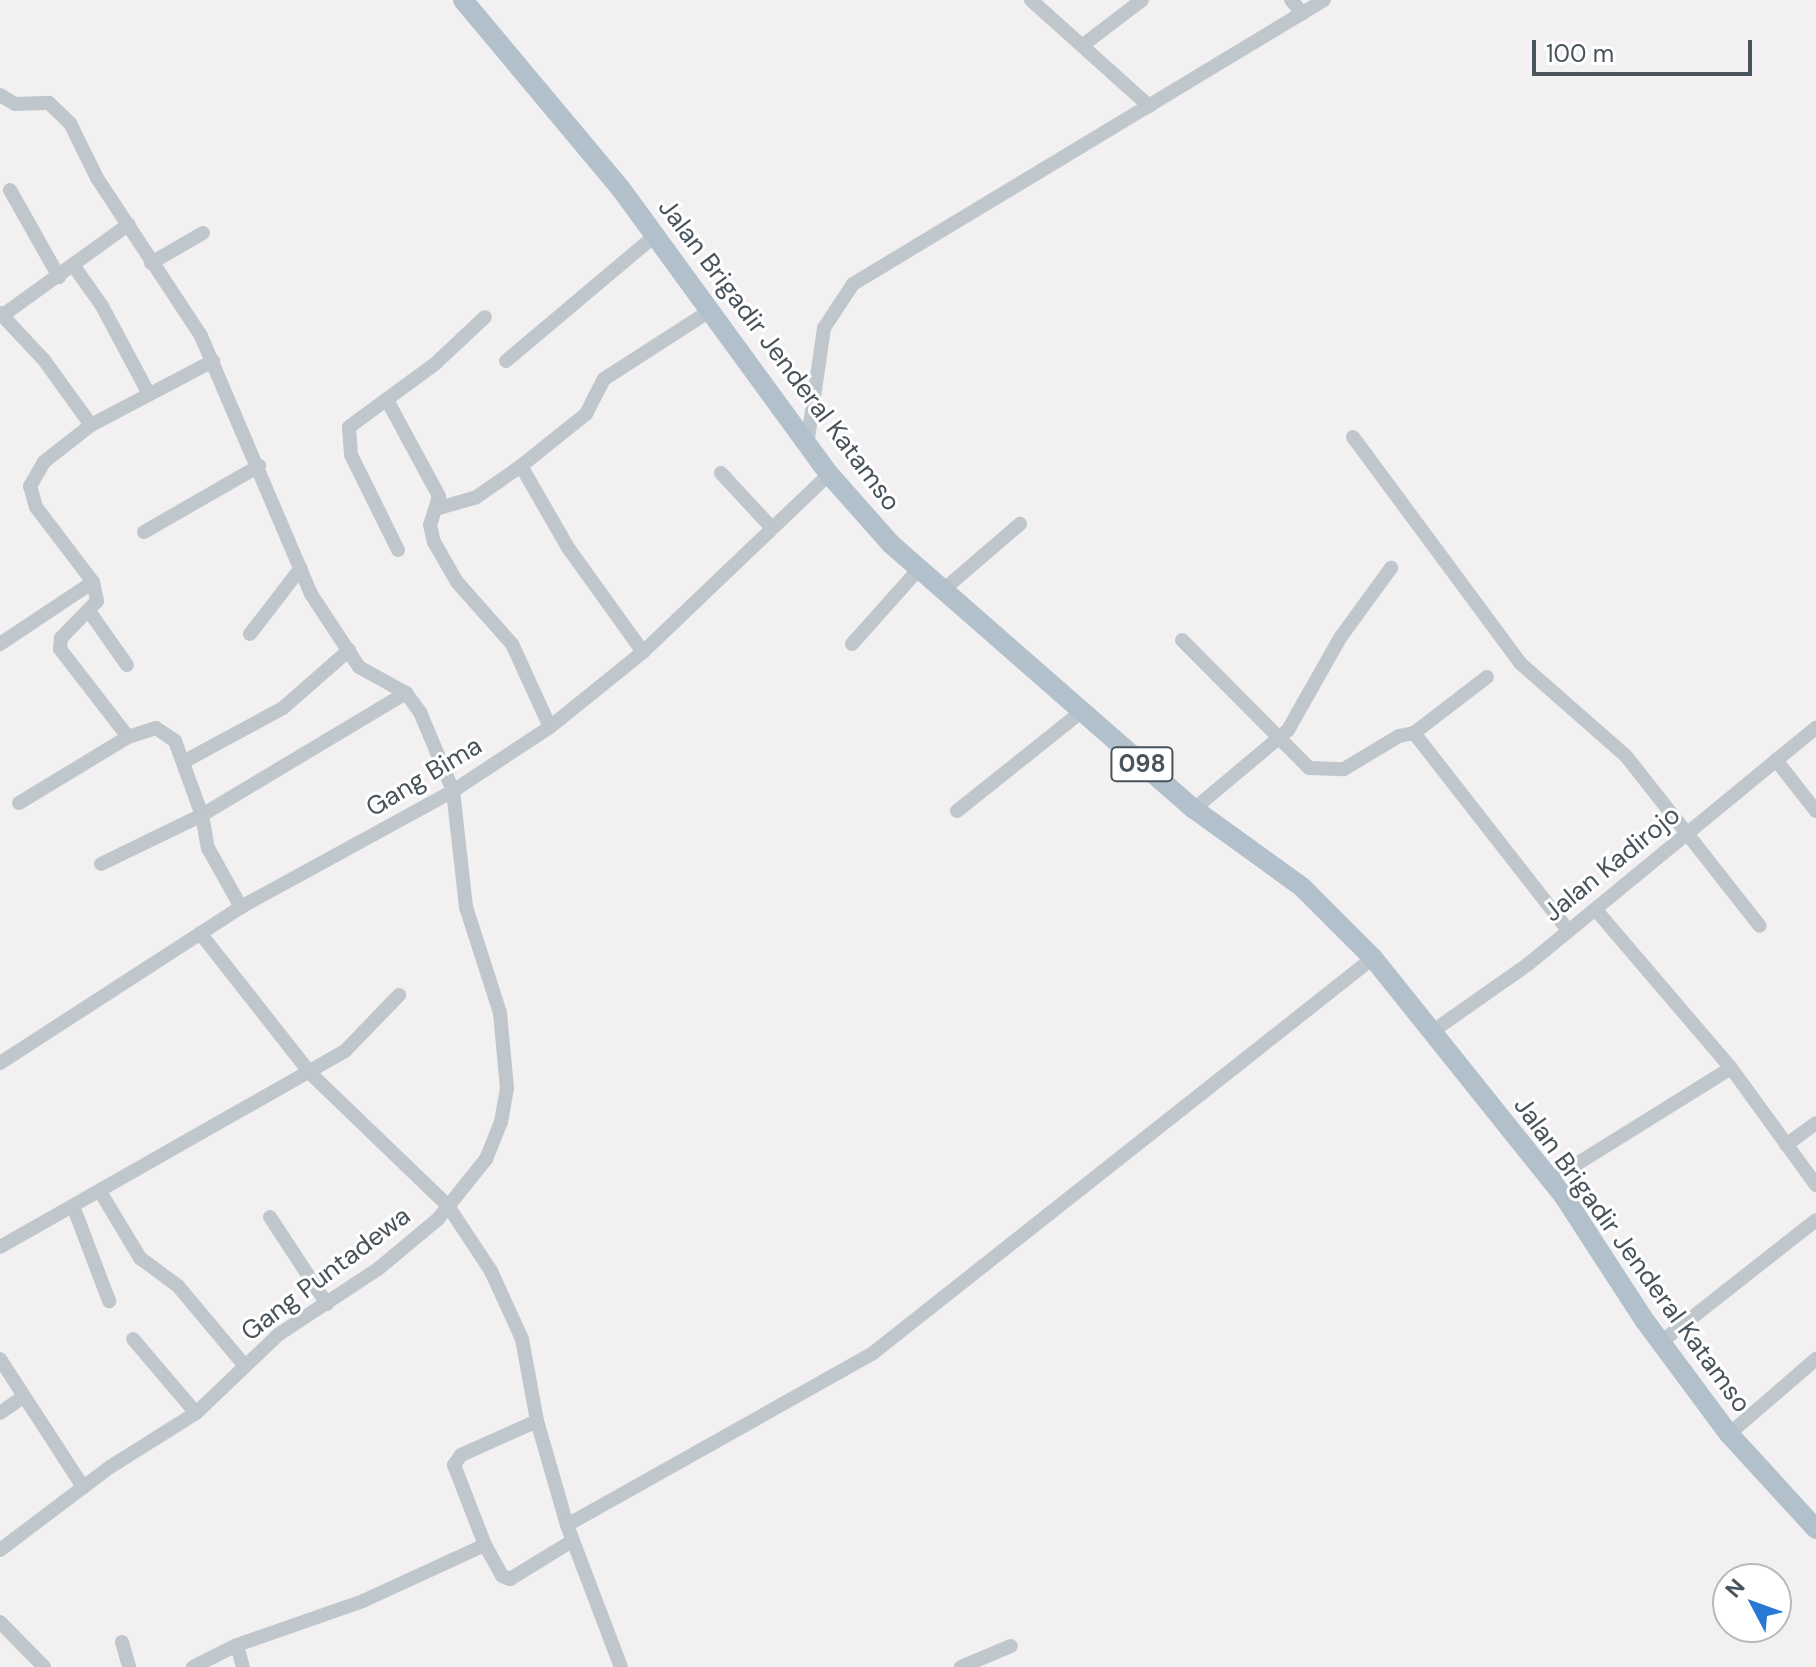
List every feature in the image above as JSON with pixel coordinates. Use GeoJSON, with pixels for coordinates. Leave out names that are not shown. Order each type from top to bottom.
{"type":"FeatureCollection","features":[{"type":"Feature","properties":{"kind":"main road","name":"Jalan Brigadir Jenderal Katamso"},"geometry":{"type":"LineString","coordinates":[[463,0],[621,189],[653,237],[829,474],[918,570],[1194,809],[1302,887],[1373,958],[1551,1180],[1661,1342],[1729,1434],[1816,1529]]}},
{"type":"Feature","properties":{"kind":"street"},"geometry":{"type":"LineString","coordinates":[[1031,0],[1149,106]]}},
{"type":"Feature","properties":{"kind":"street"},"geometry":{"type":"LineString","coordinates":[[1083,45],[1142,0]]}},
{"type":"Feature","properties":{"kind":"street"},"geometry":{"type":"LineString","coordinates":[[1291,0],[1303,14]]}},
{"type":"Feature","properties":{"kind":"street"},"geometry":{"type":"LineString","coordinates":[[807,445],[824,328],[843,294],[866,274],[1324,0]]}},
{"type":"Feature","properties":{"kind":"street"},"geometry":{"type":"LineString","coordinates":[[0,95],[15,104],[55,106],[213,361],[311,594],[370,677],[406,693]]}},
{"type":"Feature","properties":{"kind":"street"},"geometry":{"type":"LineString","coordinates":[[10,190],[59,277]]}},
{"type":"Feature","properties":{"kind":"street"},"geometry":{"type":"LineString","coordinates":[[91,425],[44,360],[1,314],[59,277],[129,224]]}},
{"type":"Feature","properties":{"kind":"street"},"geometry":{"type":"LineString","coordinates":[[151,263],[203,233]]}},
{"type":"Feature","properties":{"kind":"street"},"geometry":{"type":"LineString","coordinates":[[506,361],[653,237]]}},
{"type":"Feature","properties":{"kind":"street"},"geometry":{"type":"LineString","coordinates":[[73,265],[102,306],[149,394]]}},
{"type":"Feature","properties":{"kind":"street"},"geometry":{"type":"LineString","coordinates":[[439,508],[475,498],[521,466],[586,414],[604,379],[708,312]]}},
{"type":"Feature","properties":{"kind":"street"},"geometry":{"type":"LineString","coordinates":[[398,550],[351,455],[348,435],[354,421],[387,400],[485,317]]}},
{"type":"Feature","properties":{"kind":"street"},"geometry":{"type":"LineString","coordinates":[[128,737],[60,649],[61,638],[97,599],[93,582],[36,507],[30,486],[44,462],[91,425],[213,361]]}},
{"type":"Feature","properties":{"kind":"street"},"geometry":{"type":"LineString","coordinates":[[387,400],[433,483],[439,508],[430,525],[434,542],[457,582],[512,644],[550,727]]}},
{"type":"Feature","properties":{"kind":"street"},"geometry":{"type":"LineString","coordinates":[[1353,437],[1520,663],[1626,756],[1685,837],[1760,926]]}},
{"type":"Feature","properties":{"kind":"street"},"geometry":{"type":"LineString","coordinates":[[144,532],[259,466]]}},
{"type":"Feature","properties":{"kind":"street"},"geometry":{"type":"LineString","coordinates":[[521,466],[569,549],[643,652]]}},
{"type":"Feature","properties":{"kind":"street"},"geometry":{"type":"LineString","coordinates":[[721,473],[771,527]]}},
{"type":"Feature","properties":{"kind":"street","name":"Gang Bima"},"geometry":{"type":"LineString","coordinates":[[0,1063],[241,907],[453,791],[550,727],[643,652],[829,474]]}},
{"type":"Feature","properties":{"kind":"street"},"geometry":{"type":"LineString","coordinates":[[942,591],[1020,524]]}},
{"type":"Feature","properties":{"kind":"street"},"geometry":{"type":"LineString","coordinates":[[250,634],[301,568]]}},
{"type":"Feature","properties":{"kind":"street"},"geometry":{"type":"LineString","coordinates":[[1194,809],[1278,741],[1340,638],[1391,568]]}},
{"type":"Feature","properties":{"kind":"street"},"geometry":{"type":"LineString","coordinates":[[852,644],[918,570]]}},
{"type":"Feature","properties":{"kind":"street"},"geometry":{"type":"LineString","coordinates":[[0,644],[93,582]]}},
{"type":"Feature","properties":{"kind":"street"},"geometry":{"type":"LineString","coordinates":[[89,611],[127,665]]}},
{"type":"Feature","properties":{"kind":"street"},"geometry":{"type":"LineString","coordinates":[[1182,640],[1278,741],[1309,768],[1332,773],[1399,736],[1414,733],[1487,677]]}},
{"type":"Feature","properties":{"kind":"street"},"geometry":{"type":"LineString","coordinates":[[185,761],[283,708],[349,650]]}},
{"type":"Feature","properties":{"kind":"street"},"geometry":{"type":"LineString","coordinates":[[101,864],[202,815],[406,693]]}},
{"type":"Feature","properties":{"kind":"street","name":"Gang Puntadewa"},"geometry":{"type":"LineString","coordinates":[[0,1550],[83,1487],[196,1413],[279,1334],[394,1258],[448,1206],[486,1159],[501,1122],[507,1088],[500,1013],[466,907],[453,791],[420,712],[406,693]]}},
{"type":"Feature","properties":{"kind":"street"},"geometry":{"type":"LineString","coordinates":[[957,811],[1081,712]]}},
{"type":"Feature","properties":{"kind":"street","name":"Jalan Kadirojo"},"geometry":{"type":"LineString","coordinates":[[1433,1031],[1596,910],[1816,728]]}},
{"type":"Feature","properties":{"kind":"street"},"geometry":{"type":"LineString","coordinates":[[19,803],[128,737],[147,729],[164,731],[185,761],[202,815],[208,848],[241,907]]}},
{"type":"Feature","properties":{"kind":"street"},"geometry":{"type":"LineString","coordinates":[[1414,733],[1568,930]]}},
{"type":"Feature","properties":{"kind":"street"},"geometry":{"type":"LineString","coordinates":[[1776,760],[1816,811]]}},
{"type":"Feature","properties":{"kind":"street"},"geometry":{"type":"LineString","coordinates":[[1596,910],[1731,1068],[1816,1185]]}},
{"type":"Feature","properties":{"kind":"street"},"geometry":{"type":"LineString","coordinates":[[200,933],[310,1073],[448,1206],[491,1271],[515,1319],[537,1421],[567,1525],[621,1667]]}},
{"type":"Feature","properties":{"kind":"street"},"geometry":{"type":"LineString","coordinates":[[567,1525],[873,1353],[1373,958]]}},
{"type":"Feature","properties":{"kind":"street"},"geometry":{"type":"LineString","coordinates":[[0,1247],[101,1193],[345,1051],[399,995]]}},
{"type":"Feature","properties":{"kind":"street"},"geometry":{"type":"LineString","coordinates":[[1551,1180],[1731,1068]]}},
{"type":"Feature","properties":{"kind":"street"},"geometry":{"type":"LineString","coordinates":[[1786,1145],[1816,1123]]}},
{"type":"Feature","properties":{"kind":"street"},"geometry":{"type":"LineString","coordinates":[[101,1193],[140,1258],[178,1286],[245,1366]]}},
{"type":"Feature","properties":{"kind":"street"},"geometry":{"type":"LineString","coordinates":[[73,1206],[109,1301]]}},
{"type":"Feature","properties":{"kind":"street"},"geometry":{"type":"LineString","coordinates":[[270,1217],[327,1304]]}},
{"type":"Feature","properties":{"kind":"street"},"geometry":{"type":"LineString","coordinates":[[1661,1342],[1816,1220]]}},
{"type":"Feature","properties":{"kind":"street"},"geometry":{"type":"LineString","coordinates":[[133,1339],[196,1413]]}},
{"type":"Feature","properties":{"kind":"street"},"geometry":{"type":"LineString","coordinates":[[0,1359],[83,1487]]}},
{"type":"Feature","properties":{"kind":"street"},"geometry":{"type":"LineString","coordinates":[[1729,1434],[1816,1359]]}},
{"type":"Feature","properties":{"kind":"street"},"geometry":{"type":"LineString","coordinates":[[0,1413],[23,1397]]}},
{"type":"Feature","properties":{"kind":"street"},"geometry":{"type":"LineString","coordinates":[[537,1421],[461,1455],[454,1465],[485,1545],[502,1576],[510,1579],[572,1541]]}},
{"type":"Feature","properties":{"kind":"street"},"geometry":{"type":"LineString","coordinates":[[193,1667],[237,1645],[363,1601],[485,1545]]}},
{"type":"Feature","properties":{"kind":"street"},"geometry":{"type":"LineString","coordinates":[[0,1622],[44,1667]]}},
{"type":"Feature","properties":{"kind":"street"},"geometry":{"type":"LineString","coordinates":[[122,1642],[129,1667]]}},
{"type":"Feature","properties":{"kind":"street"},"geometry":{"type":"LineString","coordinates":[[237,1645],[243,1667]]}},
{"type":"Feature","properties":{"kind":"street"},"geometry":{"type":"LineString","coordinates":[[961,1667],[1011,1646]]}}]}
